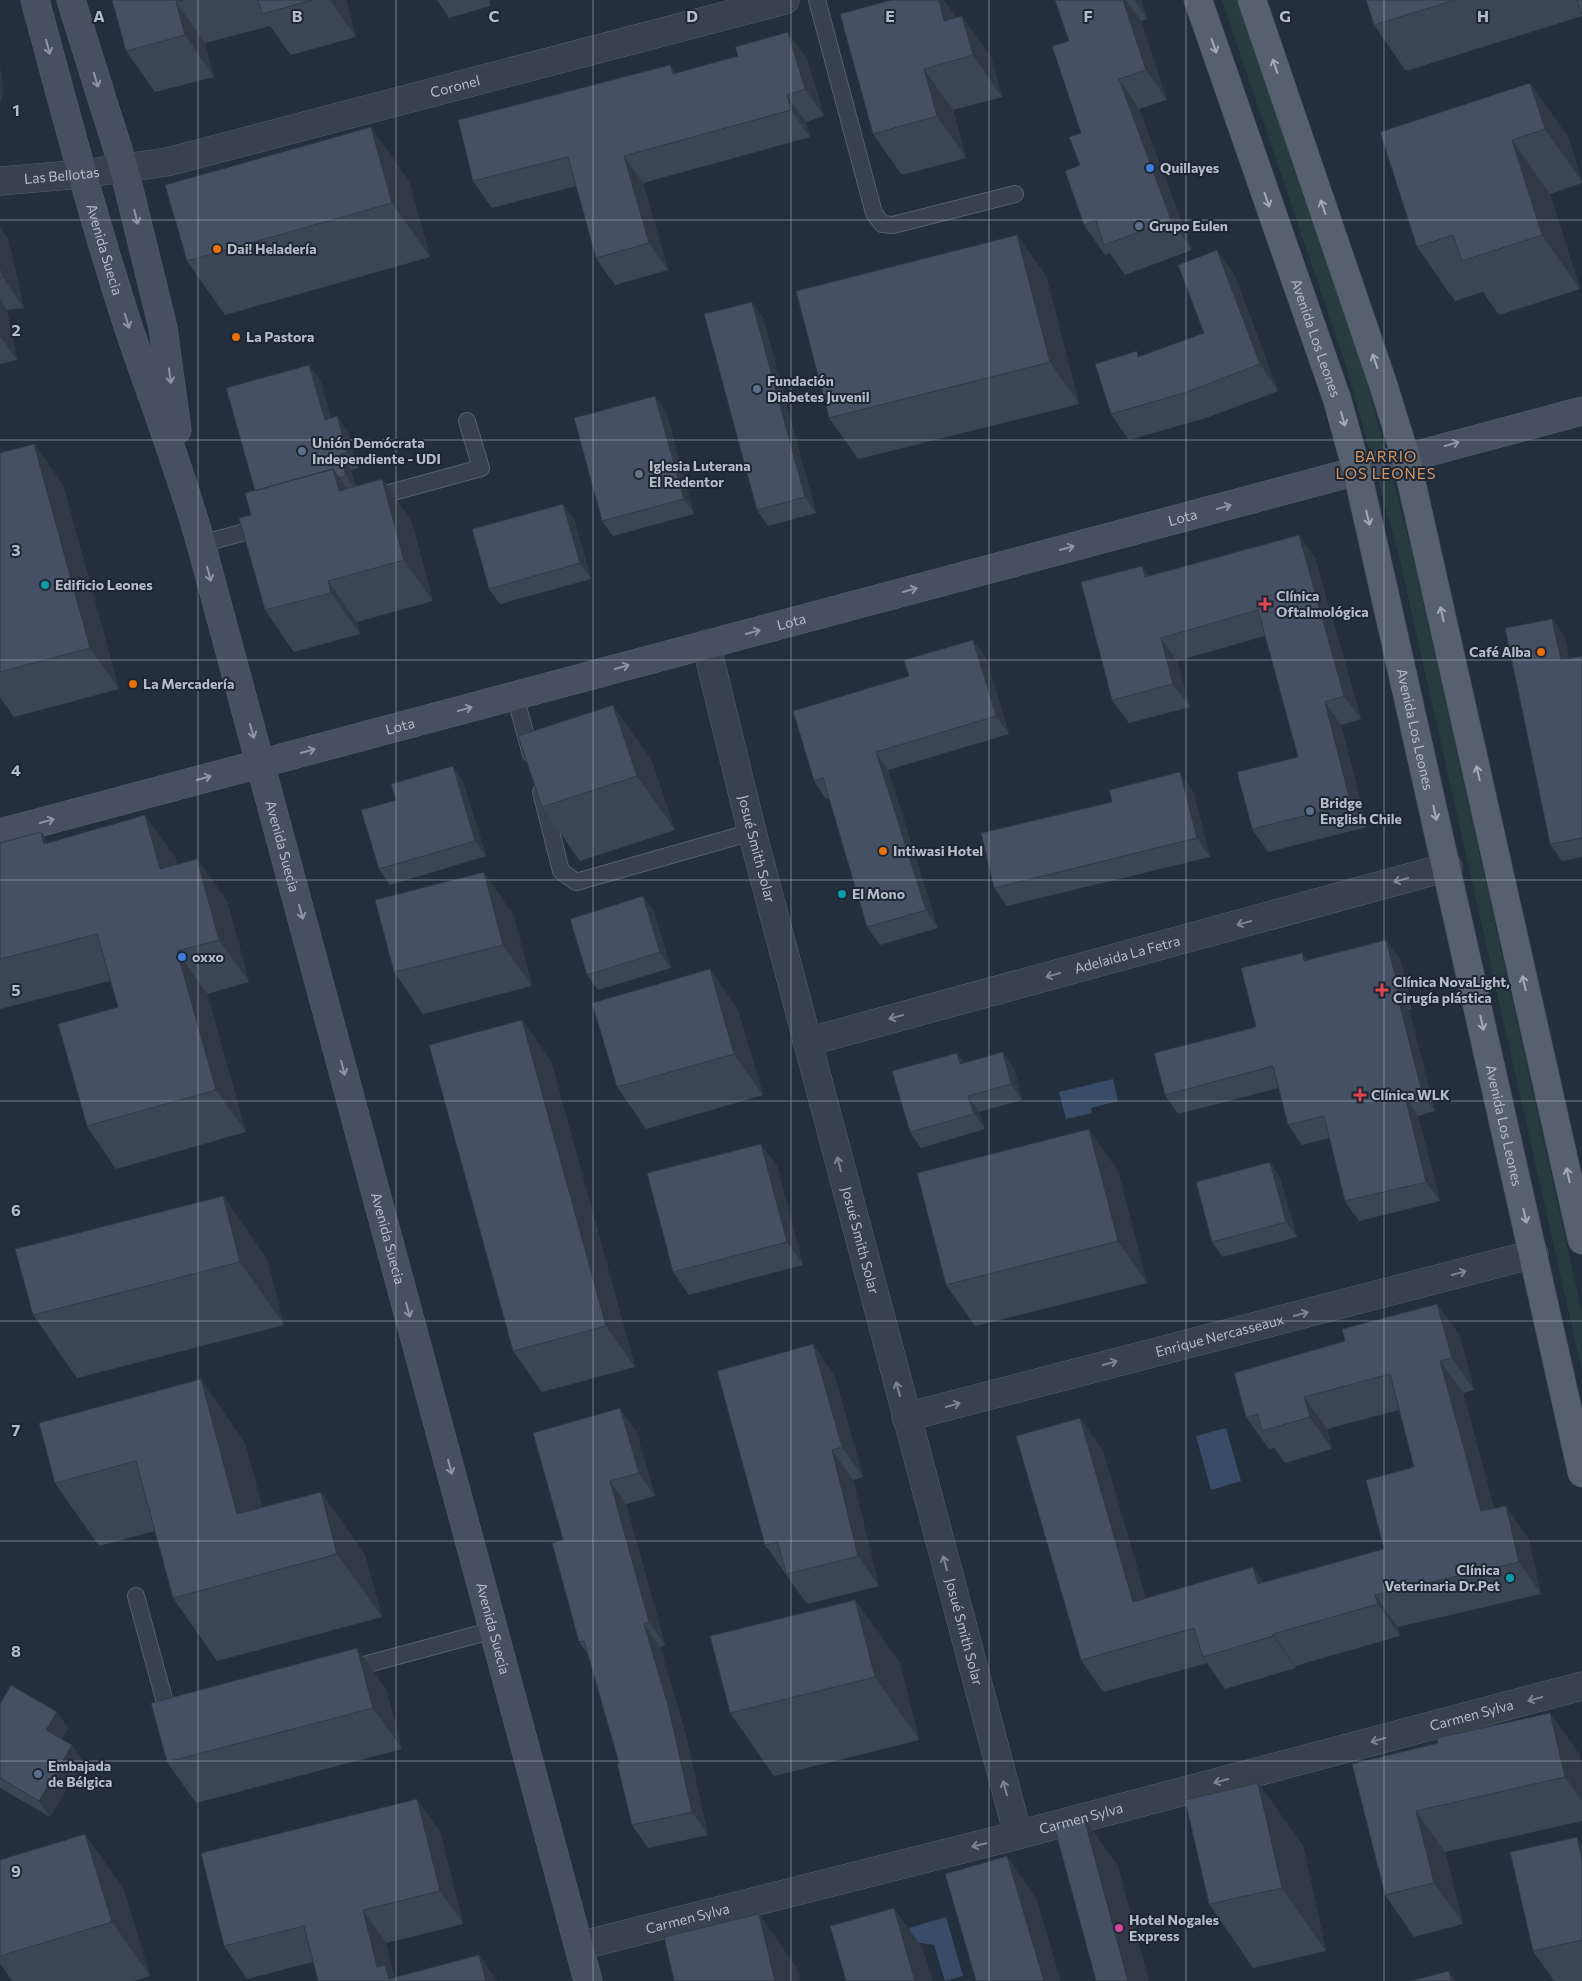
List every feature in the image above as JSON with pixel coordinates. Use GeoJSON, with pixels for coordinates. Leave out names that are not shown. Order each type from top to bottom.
{"type":"FeatureCollection","features":[{"type":"Feature","properties":{"kind":"main road","name":"Avenida Los Leones"},"geometry":{"type":"LineString","coordinates":[[1198,0],[1337,399],[1358,471],[1582,1473]]}},
{"type":"Feature","properties":{"kind":"main road"},"geometry":{"type":"LineString","coordinates":[[1252,0],[1383,384],[1406,458],[1582,1240]]}},
{"type":"Feature","properties":{"kind":"street","name":"Avenida Suecia"},"geometry":{"type":"LineString","coordinates":[[35,0],[82,174],[130,331],[187,494],[201,544],[588,1981]]}},
{"type":"Feature","properties":{"kind":"street","name":"Avenida Suecia"},"geometry":{"type":"LineString","coordinates":[[71,0],[124,170],[162,328],[187,494]]}},
{"type":"Feature","properties":{"kind":"street","name":"Coronel"},"geometry":{"type":"LineString","coordinates":[[124,170],[176,160],[785,0]]}},
{"type":"Feature","properties":{"kind":"street","name":"Las Bellotas"},"geometry":{"type":"LineString","coordinates":[[0,181],[124,170]]}},
{"type":"Feature","properties":{"kind":"street","name":"Lota"},"geometry":{"type":"LineString","coordinates":[[0,833],[1582,411]]}},
{"type":"Feature","properties":{"kind":"street","name":"Josué Smith Solar"},"geometry":{"type":"LineString","coordinates":[[706,644],[752,832],[807,1042],[1018,1835]]}},
{"type":"Feature","properties":{"kind":"street","name":"Adelaida La Fetra"},"geometry":{"type":"LineString","coordinates":[[807,1042],[1448,868]]}},
{"type":"Feature","properties":{"kind":"street","name":"Enrique Nercasseaux"},"geometry":{"type":"LineString","coordinates":[[906,1417],[1534,1254]]}},
{"type":"Feature","properties":{"kind":"street","name":"Carmen Sylva"},"geometry":{"type":"LineString","coordinates":[[579,1946],[1018,1835],[1582,1686]]}},
{"type":"Feature","properties":{"kind":"lane"},"geometry":{"type":"LineString","coordinates":[[817,0],[874,213],[882,224],[893,225],[1015,194]]}},
{"type":"Feature","properties":{"kind":"lane"},"geometry":{"type":"LineString","coordinates":[[355,502],[481,468],[467,421]]}},
{"type":"Feature","properties":{"kind":"lane"},"geometry":{"type":"LineString","coordinates":[[201,544],[278,523]]}},
{"type":"Feature","properties":{"kind":"lane"},"geometry":{"type":"LineString","coordinates":[[515,696],[561,871],[576,882],[752,832]]}},
{"type":"Feature","properties":{"kind":"lane"},"geometry":{"type":"LineString","coordinates":[[136,1596],[166,1706],[187,1714],[197,1712]]}},
{"type":"Feature","properties":{"kind":"lane"},"geometry":{"type":"LineString","coordinates":[[338,1672],[494,1630]]}},
{"type":"Feature","properties":{"kind":"green space"},"geometry":{"type":"Polygon","coordinates":[[[1222,0],[1239,0],[1362,365],[1410,544],[1582,1312],[1582,1371],[1398,552],[1346,366],[1222,0]]]}},
{"type":"Feature","properties":{"kind":"water"},"geometry":{"type":"Polygon","coordinates":[[[1113,1079],[1118,1101],[1091,1108],[1092,1113],[1066,1119],[1059,1092],[1113,1079]]]}},
{"type":"Feature","properties":{"kind":"water"},"geometry":{"type":"Polygon","coordinates":[[[1226,1428],[1241,1481],[1211,1490],[1196,1436],[1226,1428]]]}},
{"type":"Feature","properties":{"kind":"water"},"geometry":{"type":"Polygon","coordinates":[[[946,1917],[963,1976],[945,1981],[934,1945],[914,1942],[909,1928],[946,1917]]]}},
{"type":"Feature","properties":{"kind":"building"},"geometry":{"type":"Polygon","coordinates":[[[112,0],[183,0],[176,2],[185,35],[126,51],[112,0]]]}},
{"type":"Feature","properties":{"kind":"building"},"geometry":{"type":"Polygon","coordinates":[[[258,0],[312,0],[262,14],[258,0]]]}},
{"type":"Feature","properties":{"kind":"building"},"geometry":{"type":"Polygon","coordinates":[[[891,0],[939,0],[944,21],[962,16],[973,55],[924,69],[937,116],[873,134],[840,14],[891,0]]]}},
{"type":"Feature","properties":{"kind":"building"},"geometry":{"type":"Polygon","coordinates":[[[1055,0],[1123,0],[1146,70],[1119,79],[1171,220],[1104,245],[1096,220],[1084,225],[1065,171],[1080,165],[1069,137],[1081,133],[1052,46],[1069,41],[1055,0]]]}},
{"type":"Feature","properties":{"kind":"building"},"geometry":{"type":"Polygon","coordinates":[[[1366,0],[1455,0],[1374,25],[1366,0]]]}},
{"type":"Feature","properties":{"kind":"building"},"geometry":{"type":"Polygon","coordinates":[[[1577,0],[1582,0],[1582,15],[1577,0]]]}},
{"type":"Feature","properties":{"kind":"building"},"geometry":{"type":"Polygon","coordinates":[[[788,32],[805,89],[787,95],[791,110],[624,156],[649,243],[596,258],[568,157],[473,181],[458,120],[670,65],[673,74],[738,56],[735,47],[788,32]]]}},
{"type":"Feature","properties":{"kind":"building"},"geometry":{"type":"Polygon","coordinates":[[[1530,83],[1545,129],[1512,140],[1542,235],[1462,261],[1453,235],[1417,247],[1380,132],[1530,83]]]}},
{"type":"Feature","properties":{"kind":"building"},"geometry":{"type":"Polygon","coordinates":[[[371,127],[392,203],[187,261],[165,185],[371,127]]]}},
{"type":"Feature","properties":{"kind":"building"},"geometry":{"type":"Polygon","coordinates":[[[1017,235],[1050,362],[829,418],[796,291],[1017,235]]]}},
{"type":"Feature","properties":{"kind":"building"},"geometry":{"type":"Polygon","coordinates":[[[1217,250],[1260,364],[1187,392],[1111,414],[1095,364],[1137,351],[1138,357],[1204,333],[1178,265],[1217,250]]]}},
{"type":"Feature","properties":{"kind":"building"},"geometry":{"type":"Polygon","coordinates":[[[0,265],[3,278],[0,278],[0,265]]]}},
{"type":"Feature","properties":{"kind":"building","name":"Fundación Diabetes Juvenil"},"geometry":{"type":"Polygon","coordinates":[[[752,302],[805,497],[757,510],[704,314],[752,302]]]}},
{"type":"Feature","properties":{"kind":"building","name":"Unión Demócrata Independiente - UDI"},"geometry":{"type":"Polygon","coordinates":[[[309,365],[325,420],[337,416],[347,452],[340,455],[346,476],[339,478],[333,469],[255,491],[226,388],[309,365]]]}},
{"type":"Feature","properties":{"kind":"building","name":"Iglesia Luterana El Redentor"},"geometry":{"type":"Polygon","coordinates":[[[655,396],[684,499],[602,521],[574,418],[655,396]]]}},
{"type":"Feature","properties":{"kind":"building"},"geometry":{"type":"Polygon","coordinates":[[[34,444],[90,648],[0,672],[0,453],[34,444]]]}},
{"type":"Feature","properties":{"kind":"building"},"geometry":{"type":"Polygon","coordinates":[[[333,469],[339,491],[382,479],[404,560],[328,581],[331,593],[265,610],[239,518],[251,515],[245,493],[333,469]]]}},
{"type":"Feature","properties":{"kind":"building"},"geometry":{"type":"Polygon","coordinates":[[[563,504],[580,563],[489,589],[472,529],[563,504]]]}},
{"type":"Feature","properties":{"kind":"building"},"geometry":{"type":"Polygon","coordinates":[[[1299,535],[1344,696],[1325,702],[1351,804],[1252,829],[1237,772],[1298,757],[1258,610],[1161,638],[1173,684],[1112,700],[1081,582],[1142,566],[1145,577],[1299,535]]]}},
{"type":"Feature","properties":{"kind":"building"},"geometry":{"type":"Polygon","coordinates":[[[1552,619],[1561,660],[1582,656],[1582,838],[1550,844],[1505,628],[1552,619]]]}},
{"type":"Feature","properties":{"kind":"building"},"geometry":{"type":"Polygon","coordinates":[[[973,640],[996,716],[876,752],[926,910],[867,927],[823,778],[814,781],[793,711],[909,676],[904,660],[973,640]]]}},
{"type":"Feature","properties":{"kind":"building"},"geometry":{"type":"Polygon","coordinates":[[[613,705],[637,776],[542,807],[518,736],[613,705]]]}},
{"type":"Feature","properties":{"kind":"building"},"geometry":{"type":"Polygon","coordinates":[[[453,766],[475,841],[379,869],[361,810],[396,800],[391,784],[453,766]]]}},
{"type":"Feature","properties":{"kind":"building"},"geometry":{"type":"Polygon","coordinates":[[[1180,772],[1197,838],[994,888],[981,833],[1112,802],[1109,790],[1180,772]]]}},
{"type":"Feature","properties":{"kind":"building"},"geometry":{"type":"Polygon","coordinates":[[[145,815],[160,869],[197,859],[219,940],[177,951],[216,1090],[87,1126],[58,1024],[118,1007],[97,934],[0,959],[0,843],[41,832],[44,844],[145,815]]]}},
{"type":"Feature","properties":{"kind":"building"},"geometry":{"type":"Polygon","coordinates":[[[484,872],[503,945],[394,972],[375,900],[484,872]]]}},
{"type":"Feature","properties":{"kind":"building"},"geometry":{"type":"Polygon","coordinates":[[[643,896],[660,952],[587,975],[570,919],[643,896]]]}},
{"type":"Feature","properties":{"kind":"building"},"geometry":{"type":"Polygon","coordinates":[[[1386,940],[1399,990],[1396,990],[1422,1092],[1405,1096],[1426,1182],[1345,1201],[1324,1116],[1288,1125],[1273,1066],[1165,1095],[1154,1053],[1256,1027],[1241,968],[1302,953],[1304,961],[1386,940]]]}},
{"type":"Feature","properties":{"kind":"building"},"geometry":{"type":"Polygon","coordinates":[[[710,969],[734,1054],[617,1087],[592,1003],[710,969]]]}},
{"type":"Feature","properties":{"kind":"building"},"geometry":{"type":"Polygon","coordinates":[[[522,1020],[606,1326],[513,1351],[429,1045],[522,1020]]]}},
{"type":"Feature","properties":{"kind":"building"},"geometry":{"type":"Polygon","coordinates":[[[1003,1052],[1011,1084],[968,1096],[974,1114],[910,1132],[892,1071],[957,1053],[960,1064],[1003,1052]]]}},
{"type":"Feature","properties":{"kind":"building"},"geometry":{"type":"Polygon","coordinates":[[[1089,1129],[1118,1241],[946,1285],[917,1173],[1089,1129]]]}},
{"type":"Feature","properties":{"kind":"building"},"geometry":{"type":"Polygon","coordinates":[[[761,1144],[787,1242],[673,1272],[647,1173],[761,1144]]]}},
{"type":"Feature","properties":{"kind":"building"},"geometry":{"type":"Polygon","coordinates":[[[1270,1162],[1286,1222],[1212,1242],[1196,1182],[1270,1162]]]}},
{"type":"Feature","properties":{"kind":"building"},"geometry":{"type":"Polygon","coordinates":[[[223,1196],[240,1262],[33,1315],[15,1249],[223,1196]]]}},
{"type":"Feature","properties":{"kind":"building"},"geometry":{"type":"Polygon","coordinates":[[[1437,1304],[1452,1358],[1440,1361],[1481,1511],[1506,1506],[1519,1562],[1375,1595],[1378,1604],[1273,1634],[1273,1636],[1203,1657],[1194,1628],[1081,1660],[1016,1436],[1080,1418],[1133,1602],[1253,1567],[1258,1584],[1384,1549],[1366,1480],[1414,1467],[1390,1374],[1304,1397],[1310,1417],[1262,1431],[1258,1414],[1246,1417],[1234,1373],[1345,1341],[1342,1329],[1437,1304]]]}},
{"type":"Feature","properties":{"kind":"building"},"geometry":{"type":"Polygon","coordinates":[[[813,1344],[842,1447],[832,1450],[858,1556],[786,1574],[778,1542],[765,1545],[717,1371],[813,1344]]]}},
{"type":"Feature","properties":{"kind":"building"},"geometry":{"type":"Polygon","coordinates":[[[201,1379],[237,1514],[321,1492],[337,1554],[173,1598],[136,1461],[55,1483],[39,1423],[201,1379]]]}},
{"type":"Feature","properties":{"kind":"building"},"geometry":{"type":"Polygon","coordinates":[[[620,1408],[639,1473],[610,1481],[649,1622],[644,1624],[669,1709],[692,1812],[632,1825],[617,1763],[619,1763],[584,1641],[579,1642],[552,1543],[563,1540],[533,1433],[620,1408]]]}},
{"type":"Feature","properties":{"kind":"building"},"geometry":{"type":"Polygon","coordinates":[[[855,1600],[875,1677],[730,1713],[710,1636],[855,1600]]]}},
{"type":"Feature","properties":{"kind":"building"},"geometry":{"type":"Polygon","coordinates":[[[357,1648],[373,1708],[167,1762],[151,1703],[357,1648]]]}},
{"type":"Feature","properties":{"kind":"building"},"geometry":{"type":"Polygon","coordinates":[[[11,1685],[57,1712],[46,1730],[72,1745],[39,1801],[0,1778],[0,1704],[11,1685]]]}},
{"type":"Feature","properties":{"kind":"building"},"geometry":{"type":"Polygon","coordinates":[[[1550,1713],[1565,1777],[1416,1811],[1434,1883],[1385,1895],[1352,1764],[1438,1743],[1437,1738],[1550,1713]]]}},
{"type":"Feature","properties":{"kind":"building"},"geometry":{"type":"Polygon","coordinates":[[[1258,1783],[1282,1888],[1209,1904],[1185,1800],[1258,1783]]]}},
{"type":"Feature","properties":{"kind":"building"},"geometry":{"type":"Polygon","coordinates":[[[417,1799],[440,1891],[363,1910],[377,1967],[385,1965],[389,1979],[479,1955],[486,1981],[318,1981],[304,1926],[224,1946],[201,1853],[417,1799]]]}},
{"type":"Feature","properties":{"kind":"building"},"geometry":{"type":"Polygon","coordinates":[[[1084,1818],[1128,1981],[1096,1981],[1054,1826],[1084,1818]]]}},
{"type":"Feature","properties":{"kind":"building"},"geometry":{"type":"Polygon","coordinates":[[[85,1834],[112,1922],[0,1956],[0,1860],[85,1834]]]}},
{"type":"Feature","properties":{"kind":"building"},"geometry":{"type":"Polygon","coordinates":[[[1577,1837],[1582,1860],[1582,1940],[1533,1951],[1510,1852],[1577,1837]]]}},
{"type":"Feature","properties":{"kind":"building"},"geometry":{"type":"Polygon","coordinates":[[[1007,1856],[1044,1981],[976,1981],[945,1874],[1007,1856]]]}},
{"type":"Feature","properties":{"kind":"building"},"geometry":{"type":"Polygon","coordinates":[[[894,1908],[915,1981],[846,1981],[830,1926],[894,1908]]]}},
{"type":"Feature","properties":{"kind":"building"},"geometry":{"type":"Polygon","coordinates":[[[759,1914],[775,1981],[674,1981],[664,1937],[759,1914]]]}},
{"type":"Feature","properties":{"kind":"building"},"geometry":{"type":"Polygon","coordinates":[[[1449,1971],[1451,1981],[1410,1981],[1449,1971]]]}},
{"type":"Feature","properties":{"kind":"place","name":"Quillayes"},"geometry":{"type":"Point","coordinates":[1150,168]}},
{"type":"Feature","properties":{"kind":"place","name":"Grupo Eulen"},"geometry":{"type":"Point","coordinates":[1139,226]}},
{"type":"Feature","properties":{"kind":"place","name":"Dai! Heladería"},"geometry":{"type":"Point","coordinates":[217,249]}},
{"type":"Feature","properties":{"kind":"place","name":"La Pastora"},"geometry":{"type":"Point","coordinates":[236,337]}},
{"type":"Feature","properties":{"kind":"place","name":"Fundación Diabetes Juvenil"},"geometry":{"type":"Point","coordinates":[757,389]}},
{"type":"Feature","properties":{"kind":"place","name":"Unión Demócrata Independiente - UDI"},"geometry":{"type":"Point","coordinates":[302,451]}},
{"type":"Feature","properties":{"kind":"place","name":"Iglesia Luterana El Redentor"},"geometry":{"type":"Point","coordinates":[639,474]}},
{"type":"Feature","properties":{"kind":"place","name":"Edificio Leones"},"geometry":{"type":"Point","coordinates":[45,585]}},
{"type":"Feature","properties":{"kind":"place","name":"Clínica Oftalmológica"},"geometry":{"type":"Point","coordinates":[1265,604]}},
{"type":"Feature","properties":{"kind":"place","name":"Café Alba"},"geometry":{"type":"Point","coordinates":[1541,652]}},
{"type":"Feature","properties":{"kind":"place","name":"La Mercadería"},"geometry":{"type":"Point","coordinates":[133,684]}},
{"type":"Feature","properties":{"kind":"place","name":"Bridge English Chile"},"geometry":{"type":"Point","coordinates":[1310,811]}},
{"type":"Feature","properties":{"kind":"place","name":"Intiwasi Hotel"},"geometry":{"type":"Point","coordinates":[883,851]}},
{"type":"Feature","properties":{"kind":"place","name":"El Mono"},"geometry":{"type":"Point","coordinates":[842,894]}},
{"type":"Feature","properties":{"kind":"place","name":"oxxo"},"geometry":{"type":"Point","coordinates":[182,957]}},
{"type":"Feature","properties":{"kind":"place","name":"Clínica NovaLight, Cirugía plástica"},"geometry":{"type":"Point","coordinates":[1382,990]}},
{"type":"Feature","properties":{"kind":"place","name":"Clínica WLK"},"geometry":{"type":"Point","coordinates":[1360,1095]}},
{"type":"Feature","properties":{"kind":"place","name":"Clínica Veterinaria Dr.Pet"},"geometry":{"type":"Point","coordinates":[1510,1578]}},
{"type":"Feature","properties":{"kind":"place","name":"Embajada de Bélgica"},"geometry":{"type":"Point","coordinates":[38,1774]}},
{"type":"Feature","properties":{"kind":"place","name":"Hotel Nogales Express"},"geometry":{"type":"Point","coordinates":[1119,1928]}},
{"type":"Feature","properties":{"kind":"district","name":"BARRIO LOS LEONES"},"geometry":{"type":"Point","coordinates":[1386,466]}}]}
